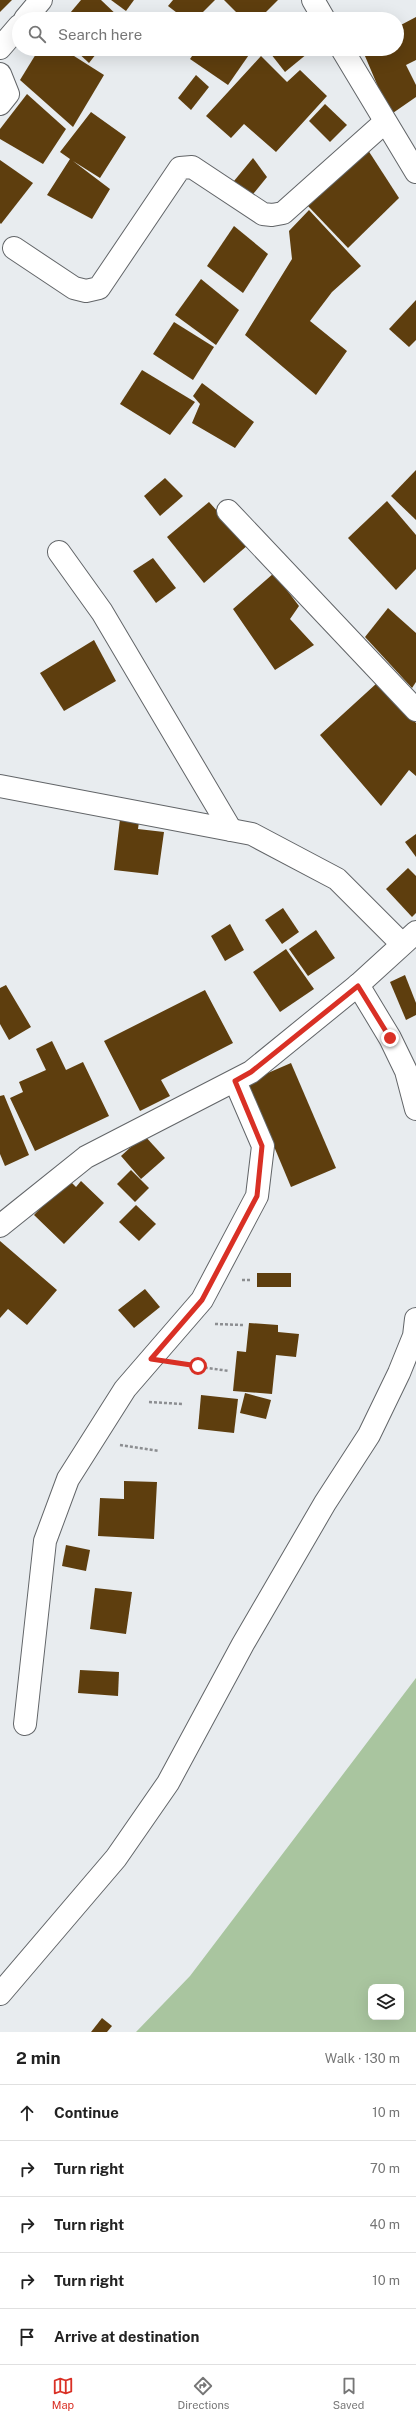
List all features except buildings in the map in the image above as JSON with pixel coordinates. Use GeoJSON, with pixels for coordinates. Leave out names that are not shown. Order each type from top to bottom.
{"type":"FeatureCollection","features":[{"type":"Feature","properties":{"kind":"street"},"geometry":{"type":"LineString","coordinates":[[31,12],[41,0]]}},
{"type":"Feature","properties":{"kind":"street"},"geometry":{"type":"LineString","coordinates":[[313,0],[320,12]]}},
{"type":"Feature","properties":{"kind":"street"},"geometry":{"type":"LineString","coordinates":[[0,48],[12,34]]}},
{"type":"Feature","properties":{"kind":"street"},"geometry":{"type":"LineString","coordinates":[[346,56],[416,172]]}},
{"type":"Feature","properties":{"kind":"street"},"geometry":{"type":"LineString","coordinates":[[0,74],[8,94],[0,104]]}},
{"type":"Feature","properties":{"kind":"street"},"geometry":{"type":"LineString","coordinates":[[14,248],[74,288],[86,291],[99,288],[180,168],[192,167],[263,214],[272,216],[283,213],[386,122]]}},
{"type":"Feature","properties":{"kind":"street"},"geometry":{"type":"LineString","coordinates":[[228,511],[416,710]]}},
{"type":"Feature","properties":{"kind":"street"},"geometry":{"type":"LineString","coordinates":[[59,552],[102,612],[231,830]]}},
{"type":"Feature","properties":{"kind":"street"},"geometry":{"type":"LineString","coordinates":[[0,786],[252,834],[337,879],[409,938],[358,986],[251,1072],[86,1157],[0,1226]]}},
{"type":"Feature","properties":{"kind":"street"},"geometry":{"type":"LineString","coordinates":[[358,986],[390,1038],[406,1071],[416,1109]]}},
{"type":"Feature","properties":{"kind":"street"},"geometry":{"type":"LineString","coordinates":[[25,1724],[45,1541],[68,1479],[92,1438],[125,1389],[202,1300],[257,1196],[262,1146],[235,1081]]}},
{"type":"Feature","properties":{"kind":"street"},"geometry":{"type":"LineString","coordinates":[[0,1994],[116,1858],[168,1783],[243,1644],[325,1503],[369,1435],[415,1331]]}},
{"type":"Feature","properties":{"kind":"path"},"geometry":{"type":"LineString","coordinates":[[151,1359],[229,1371]]}},
{"type":"Feature","properties":{"kind":"path"},"geometry":{"type":"LineString","coordinates":[[92,1438],[130,1448],[159,1451]]}},
{"type":"Feature","properties":{"kind":"green space"},"geometry":{"type":"Polygon","coordinates":[[[416,1678],[416,2032],[136,2032],[190,1976],[416,1678]]]}},
{"type":"Feature","properties":{"kind":"route"},"geometry":{"type":"LineString","coordinates":[[198,1366],[151,1359],[202,1300],[257,1196],[262,1146],[235,1081],[251,1072],[358,986],[390,1038]]}}]}
